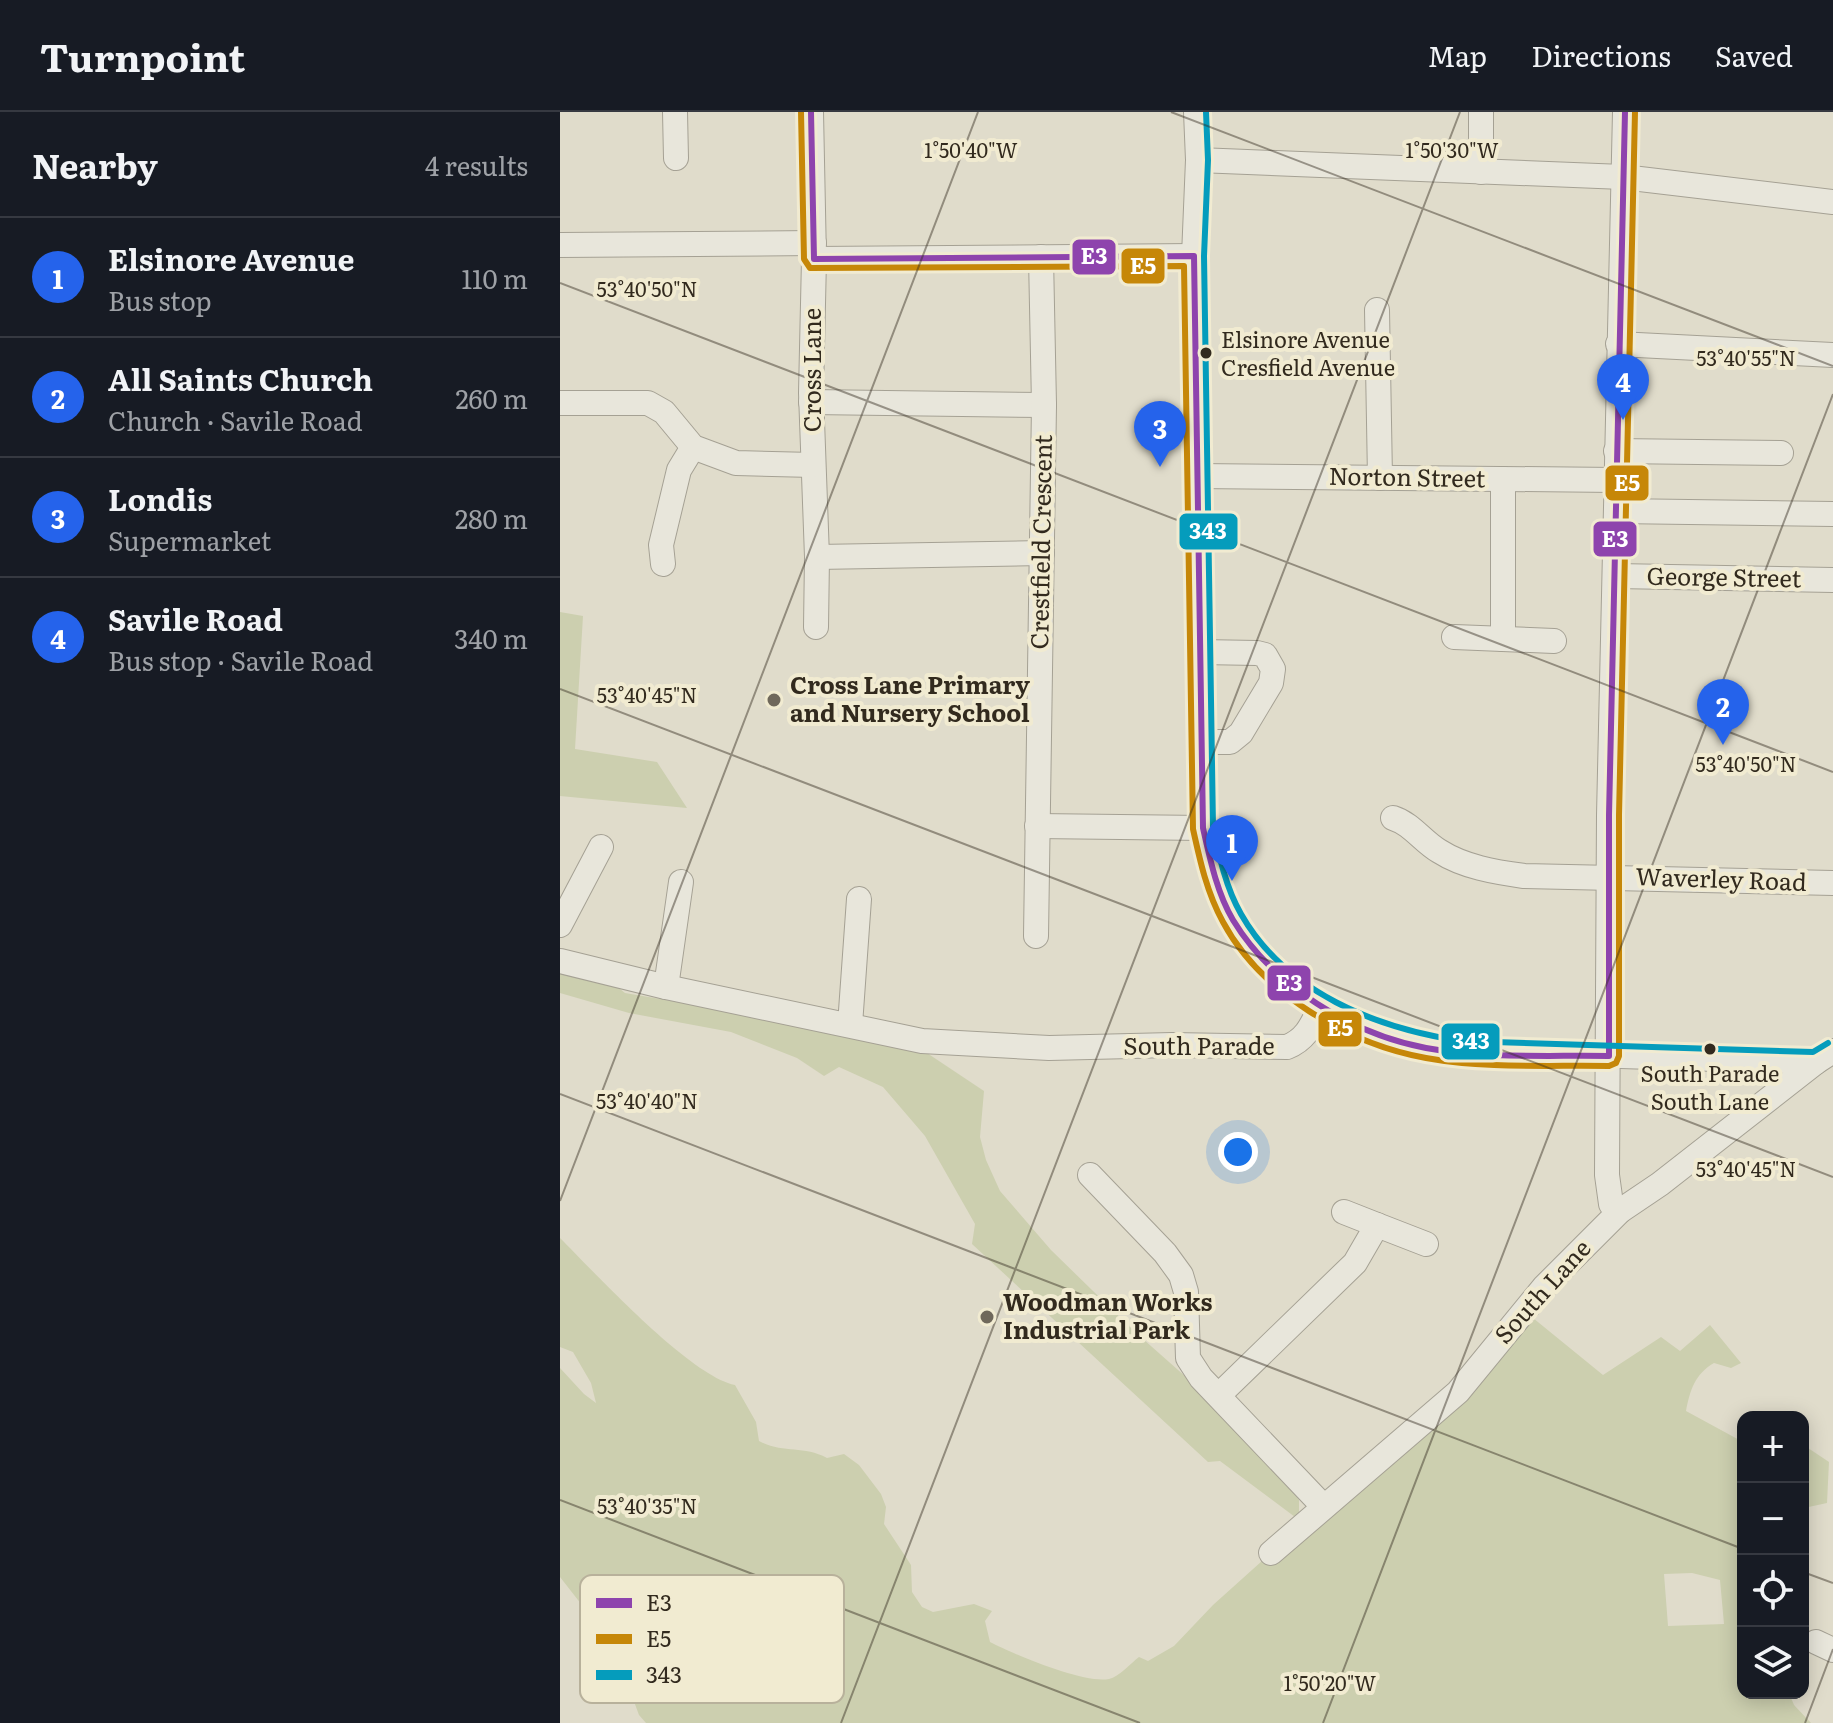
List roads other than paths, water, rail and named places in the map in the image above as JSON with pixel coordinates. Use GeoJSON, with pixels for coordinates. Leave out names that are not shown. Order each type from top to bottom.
{"type":"FeatureCollection","features":[{"type":"Feature","properties":{"kind":"street"},"geometry":{"type":"LineString","coordinates":[[675,112],[676,158]]}},
{"type":"Feature","properties":{"kind":"street","name":"Cross Lane"},"geometry":{"type":"LineString","coordinates":[[811,112],[814,251],[811,402],[817,557],[816,627]]}},
{"type":"Feature","properties":{"kind":"street"},"geometry":{"type":"LineString","coordinates":[[1196,112],[1198,160],[1194,256],[1203,828],[1215,879],[1233,920],[1253,948],[1280,976],[1321,1006],[1357,1024],[1425,1048],[1609,1056],[1824,1057]]}},
{"type":"Feature","properties":{"kind":"street"},"geometry":{"type":"LineString","coordinates":[[1481,112],[1481,172]]}},
{"type":"Feature","properties":{"kind":"street"},"geometry":{"type":"LineString","coordinates":[[1620,1211],[1611,1204],[1607,1175],[1616,451],[1625,112]]}},
{"type":"Feature","properties":{"kind":"street"},"geometry":{"type":"LineString","coordinates":[[1198,160],[1623,177],[1833,202]]}},
{"type":"Feature","properties":{"kind":"street"},"geometry":{"type":"LineString","coordinates":[[560,245],[1041,257],[1194,256]]}},
{"type":"Feature","properties":{"kind":"street","name":"Crestfield Crescent"},"geometry":{"type":"LineString","coordinates":[[1036,936],[1044,405],[1041,257]]}},
{"type":"Feature","properties":{"kind":"street"},"geometry":{"type":"LineString","coordinates":[[1377,310],[1380,478]]}},
{"type":"Feature","properties":{"kind":"street"},"geometry":{"type":"LineString","coordinates":[[1618,344],[1833,355]]}},
{"type":"Feature","properties":{"kind":"street"},"geometry":{"type":"LineString","coordinates":[[811,402],[1044,405]]}},
{"type":"Feature","properties":{"kind":"street"},"geometry":{"type":"LineString","coordinates":[[560,403],[648,403],[664,412],[693,447],[736,463],[813,465]]}},
{"type":"Feature","properties":{"kind":"street"},"geometry":{"type":"LineString","coordinates":[[658,542],[679,470],[693,447]]}},
{"type":"Feature","properties":{"kind":"street"},"geometry":{"type":"LineString","coordinates":[[1616,451],[1781,453]]}},
{"type":"Feature","properties":{"kind":"street","name":"Norton Street"},"geometry":{"type":"LineString","coordinates":[[1197,476],[1616,480]]}},
{"type":"Feature","properties":{"kind":"street"},"geometry":{"type":"LineString","coordinates":[[1503,479],[1503,639]]}},
{"type":"Feature","properties":{"kind":"street"},"geometry":{"type":"LineString","coordinates":[[1616,511],[1833,514]]}},
{"type":"Feature","properties":{"kind":"street"},"geometry":{"type":"LineString","coordinates":[[817,557],[1042,553]]}},
{"type":"Feature","properties":{"kind":"street","name":"George Street"},"geometry":{"type":"LineString","coordinates":[[1616,576],[1833,580]]}},
{"type":"Feature","properties":{"kind":"street"},"geometry":{"type":"LineString","coordinates":[[1454,637],[1554,641]]}},
{"type":"Feature","properties":{"kind":"street"},"geometry":{"type":"LineString","coordinates":[[1201,652],[1257,653],[1265,655],[1273,669],[1271,683],[1241,733],[1230,742],[1202,742]]}},
{"type":"Feature","properties":{"kind":"street","name":"Waverley Road"},"geometry":{"type":"LineString","coordinates":[[1393,818],[1405,822],[1437,851],[1459,862],[1524,876],[1833,883]]}},
{"type":"Feature","properties":{"kind":"street"},"geometry":{"type":"LineString","coordinates":[[1037,826],[1203,828]]}},
{"type":"Feature","properties":{"kind":"street"},"geometry":{"type":"LineString","coordinates":[[560,925],[601,847]]}},
{"type":"Feature","properties":{"kind":"street"},"geometry":{"type":"LineString","coordinates":[[666,987],[681,882]]}},
{"type":"Feature","properties":{"kind":"street"},"geometry":{"type":"LineString","coordinates":[[850,1025],[859,899]]}},
{"type":"Feature","properties":{"kind":"street","name":"South Parade"},"geometry":{"type":"LineString","coordinates":[[560,961],[666,987],[922,1041],[1049,1048],[1172,1045],[1287,1047],[1299,1042],[1310,1029],[1321,1006]]}},
{"type":"Feature","properties":{"kind":"street","name":"South Lane"},"geometry":{"type":"LineString","coordinates":[[1271,1553],[1458,1392],[1544,1287],[1620,1211],[1660,1184],[1824,1057]]}},
{"type":"Feature","properties":{"kind":"street"},"geometry":{"type":"LineString","coordinates":[[1090,1175],[1165,1253],[1181,1275],[1186,1292],[1188,1358],[1201,1378],[1323,1506]]}},
{"type":"Feature","properties":{"kind":"street"},"geometry":{"type":"LineString","coordinates":[[1344,1212],[1426,1244]]}},
{"type":"Feature","properties":{"kind":"street"},"geometry":{"type":"LineString","coordinates":[[1219,1395],[1355,1263],[1377,1225]]}},
{"type":"Feature","properties":{"kind":"place","name":"Elsinore Avenue Cresfield Avenue"},"geometry":{"type":"Point","coordinates":[1206,353]}},
{"type":"Feature","properties":{"kind":"place","name":"Savile Road"},"geometry":{"type":"Point","coordinates":[1623,420]}},
{"type":"Feature","properties":{"kind":"place","name":"Londis"},"geometry":{"type":"Point","coordinates":[1160,467]}},
{"type":"Feature","properties":{"kind":"place","name":"Cross Lane Primary and Nursery School"},"geometry":{"type":"Point","coordinates":[774,700]}},
{"type":"Feature","properties":{"kind":"place","name":"All Saints Church"},"geometry":{"type":"Point","coordinates":[1723,745]}},
{"type":"Feature","properties":{"kind":"place","name":"Elsinore Avenue"},"geometry":{"type":"Point","coordinates":[1232,881]}},
{"type":"Feature","properties":{"kind":"place","name":"South Parade South Lane"},"geometry":{"type":"Point","coordinates":[1710,1049]}},
{"type":"Feature","properties":{"kind":"place","name":"Woodman Works Industrial Park"},"geometry":{"type":"Point","coordinates":[987,1317]}}]}
